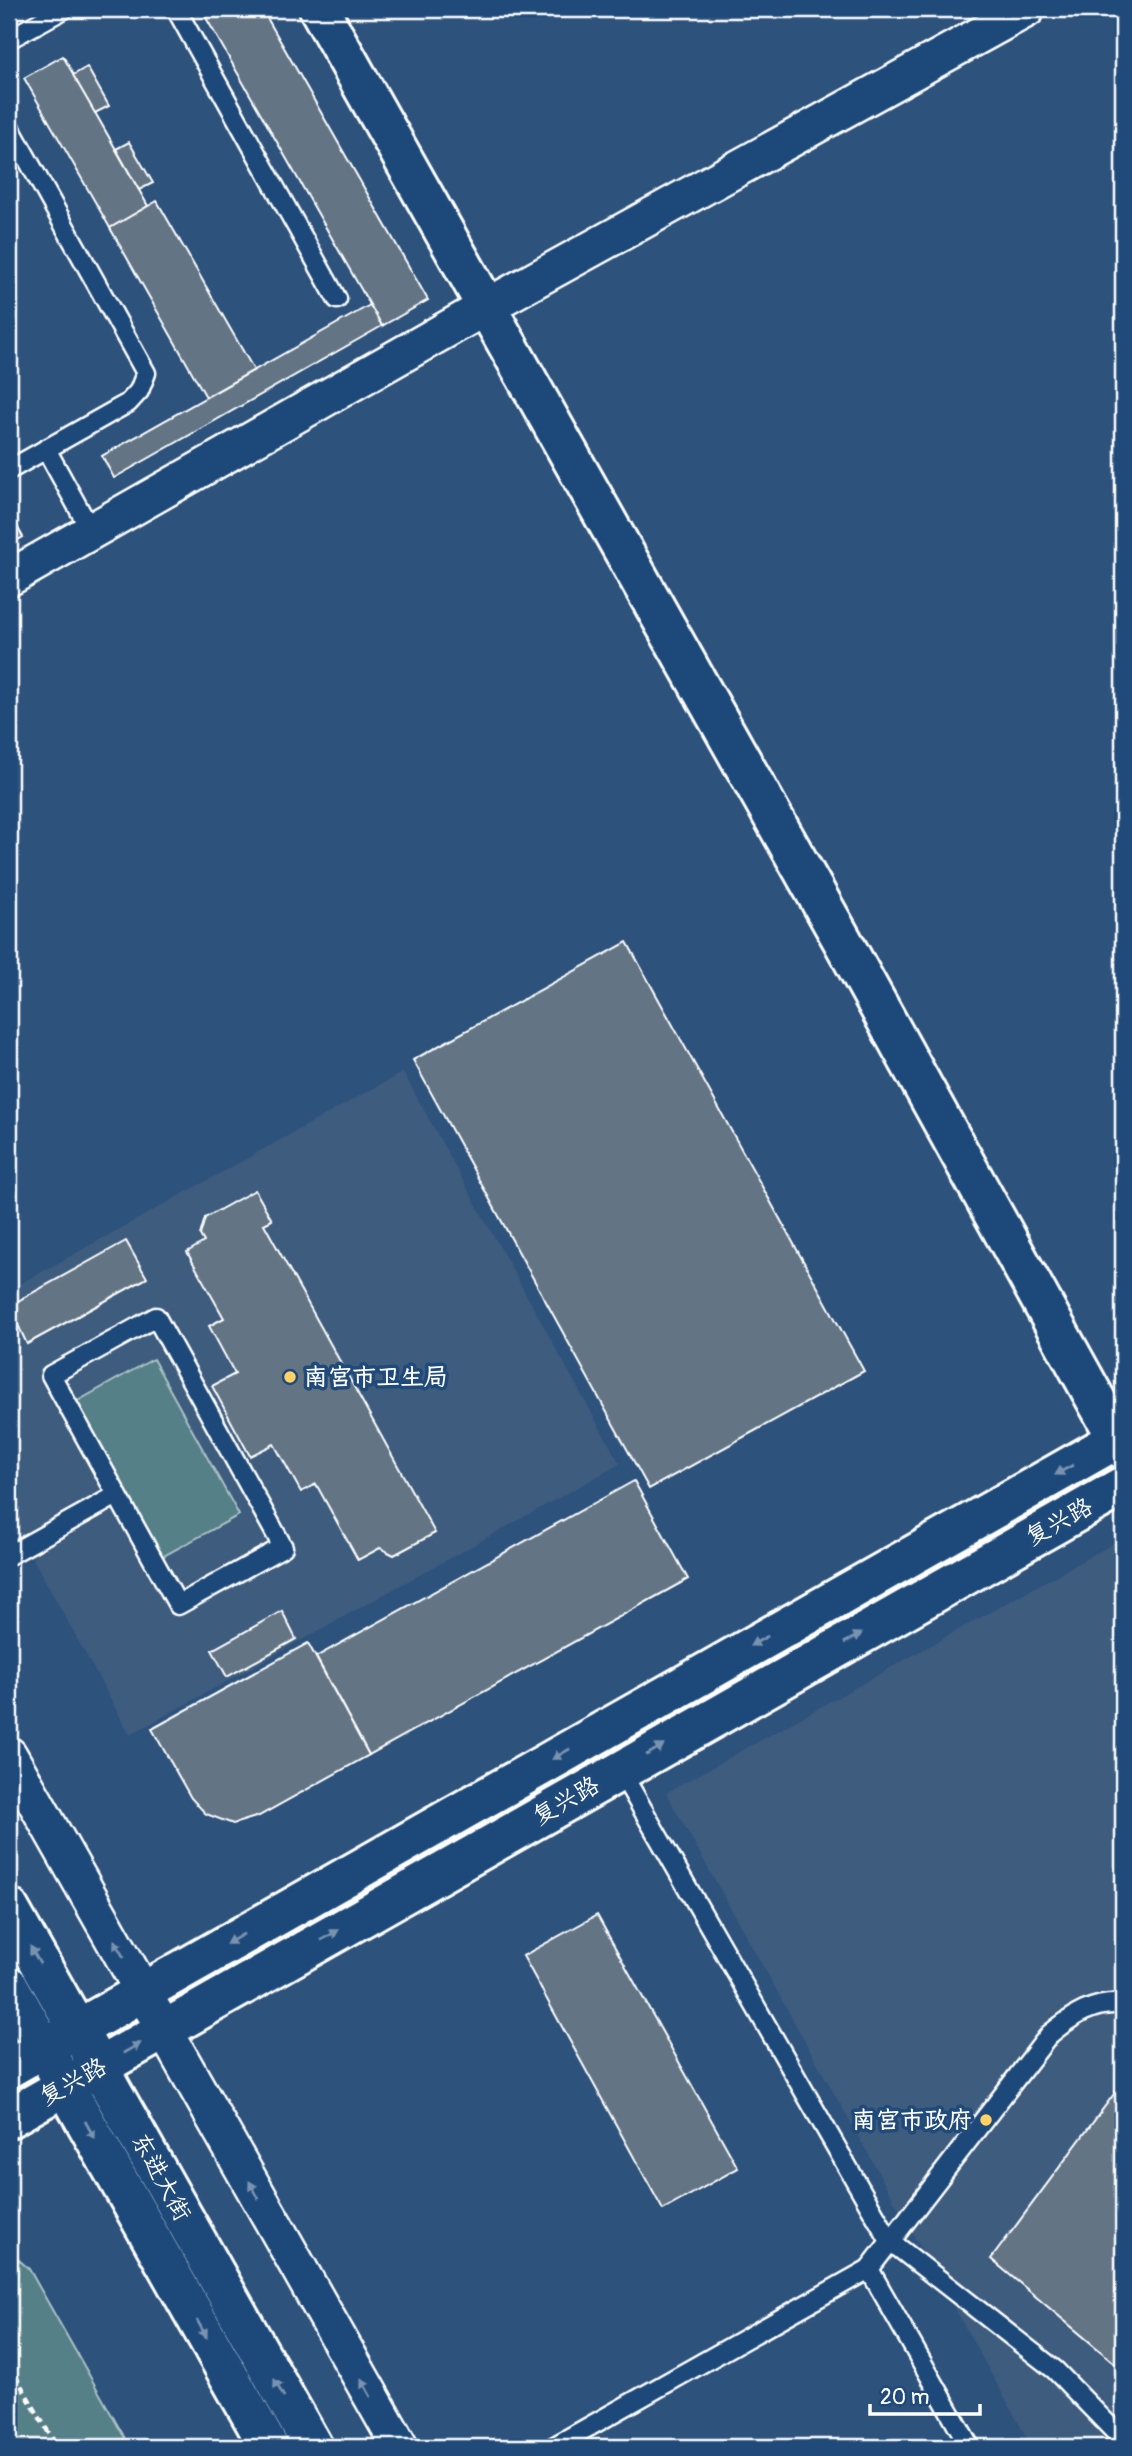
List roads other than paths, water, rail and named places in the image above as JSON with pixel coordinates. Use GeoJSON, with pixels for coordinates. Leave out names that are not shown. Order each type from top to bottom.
{"type":"FeatureCollection","features":[{"type":"Feature","properties":{"kind":"street"},"geometry":{"type":"LineString","coordinates":[[319,9],[1122,1442]]}},
{"type":"Feature","properties":{"kind":"street"},"geometry":{"type":"LineString","coordinates":[[9,578],[486,307],[1027,9]]}},
{"type":"Feature","properties":{"kind":"street","name":"复兴路"},"geometry":{"type":"LineString","coordinates":[[9,2068],[1122,1442]]}},
{"type":"Feature","properties":{"kind":"street","name":"复兴路"},"geometry":{"type":"LineString","coordinates":[[9,2118],[1123,1486]]}},
{"type":"Feature","properties":{"kind":"street"},"geometry":{"type":"LineString","coordinates":[[9,1755],[400,2447]]}},
{"type":"Feature","properties":{"kind":"street","name":"东进大街"},"geometry":{"type":"LineString","coordinates":[[9,1908],[313,2447]]}},
{"type":"Feature","properties":{"kind":"street","name":"东进大街"},"geometry":{"type":"LineString","coordinates":[[9,1986],[269,2447]]}},
{"type":"Feature","properties":{"kind":"lane"},"geometry":{"type":"LineString","coordinates":[[9,39],[64,9]]}},
{"type":"Feature","properties":{"kind":"lane"},"geometry":{"type":"LineString","coordinates":[[176,9],[337,299]]}},
{"type":"Feature","properties":{"kind":"lane"},"geometry":{"type":"LineString","coordinates":[[9,125],[146,373],[139,391],[128,404],[9,470]]}},
{"type":"Feature","properties":{"kind":"lane"},"geometry":{"type":"LineString","coordinates":[[46,449],[91,531]]}},
{"type":"Feature","properties":{"kind":"lane"},"geometry":{"type":"LineString","coordinates":[[156,1317],[283,1547],[178,1605],[117,1495],[51,1375],[156,1317]]}},
{"type":"Feature","properties":{"kind":"lane"},"geometry":{"type":"LineString","coordinates":[[9,1555],[117,1495]]}},
{"type":"Feature","properties":{"kind":"lane"},"geometry":{"type":"LineString","coordinates":[[620,1770],[890,2241],[1055,2370],[1123,2440]]}},
{"type":"Feature","properties":{"kind":"lane"},"geometry":{"type":"LineString","coordinates":[[553,2447],[869,2269],[1050,2034],[1071,2016],[1102,2003],[1123,2004]]}},
{"type":"Feature","properties":{"kind":"lane"},"geometry":{"type":"LineString","coordinates":[[869,2269],[970,2447]]}},
{"type":"Feature","properties":{"kind":"place","name":"南宫市卫生局"},"geometry":{"type":"Point","coordinates":[290,1377]}},
{"type":"Feature","properties":{"kind":"place","name":"南宫市政府"},"geometry":{"type":"Point","coordinates":[986,2120]}}]}
